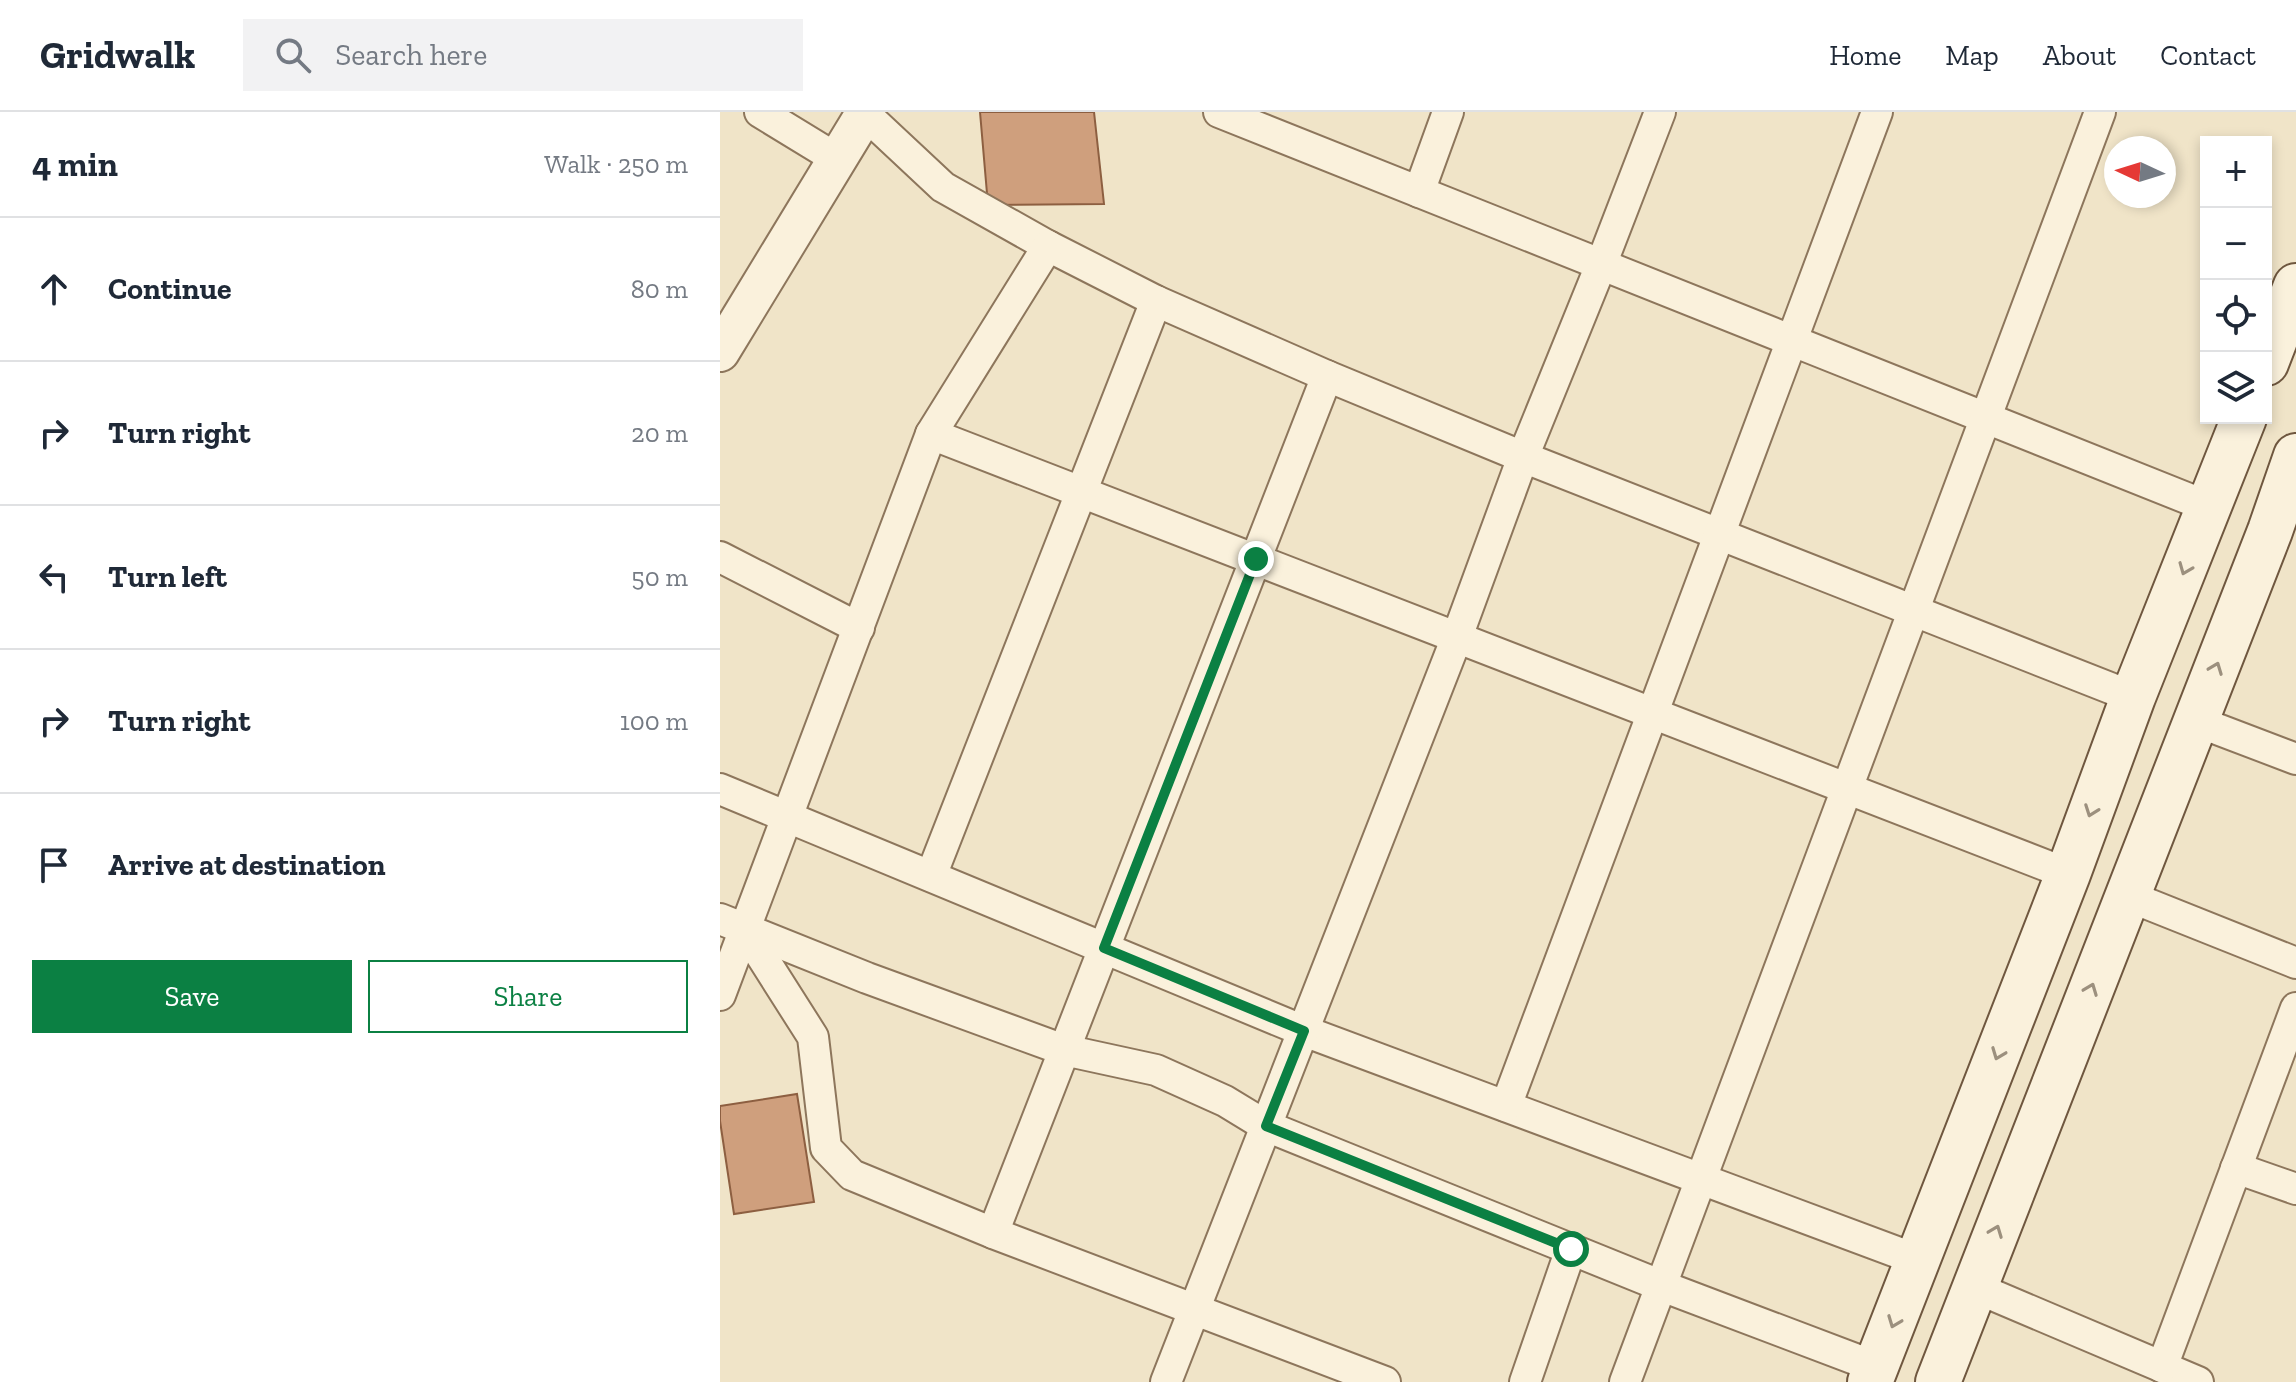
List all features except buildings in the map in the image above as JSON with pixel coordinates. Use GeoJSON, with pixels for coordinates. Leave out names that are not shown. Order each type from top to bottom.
{"type":"FeatureCollection","features":[{"type":"Feature","properties":{"kind":"main road"},"geometry":{"type":"LineString","coordinates":[[2270,352],[2296,286]]}},
{"type":"Feature","properties":{"kind":"main road"},"geometry":{"type":"LineString","coordinates":[[1873,1374],[2068,874],[2133,697],[2242,424]]}},
{"type":"Feature","properties":{"kind":"main road"},"geometry":{"type":"LineString","coordinates":[[1938,1382],[2196,721],[2283,536],[2296,456]]}},
{"type":"Feature","properties":{"kind":"street"},"geometry":{"type":"LineString","coordinates":[[760,112],[837,159]]}},
{"type":"Feature","properties":{"kind":"street"},"geometry":{"type":"LineString","coordinates":[[1419,192],[1448,112]]}},
{"type":"Feature","properties":{"kind":"street"},"geometry":{"type":"LineString","coordinates":[[1166,1382],[1457,637],[1523,457],[1660,112]]}},
{"type":"Feature","properties":{"kind":"street"},"geometry":{"type":"LineString","coordinates":[[1506,1106],[1877,112]]}},
{"type":"Feature","properties":{"kind":"street"},"geometry":{"type":"LineString","coordinates":[[1625,1382],[2100,112]]}},
{"type":"Feature","properties":{"kind":"street"},"geometry":{"type":"LineString","coordinates":[[720,352],[865,113],[943,187],[1048,246],[1156,301],[1523,457],[2133,697]]}},
{"type":"Feature","properties":{"kind":"street"},"geometry":{"type":"LineString","coordinates":[[1235,115],[1419,192],[2209,507]]}},
{"type":"Feature","properties":{"kind":"street"},"geometry":{"type":"LineString","coordinates":[[720,995],[733,924],[788,817],[931,434],[1048,246]]}},
{"type":"Feature","properties":{"kind":"street"},"geometry":{"type":"LineString","coordinates":[[931,876],[1156,301]]}},
{"type":"Feature","properties":{"kind":"street"},"geometry":{"type":"LineString","coordinates":[[993,1233],[1327,376]]}},
{"type":"Feature","properties":{"kind":"street"},"geometry":{"type":"LineString","coordinates":[[931,434],[2068,874]]}},
{"type":"Feature","properties":{"kind":"street"},"geometry":{"type":"LineString","coordinates":[[720,557],[859,628]]}},
{"type":"Feature","properties":{"kind":"street"},"geometry":{"type":"LineString","coordinates":[[2196,721],[2296,759]]}},
{"type":"Feature","properties":{"kind":"street"},"geometry":{"type":"LineString","coordinates":[[720,789],[1304,1031],[1918,1260]]}},
{"type":"Feature","properties":{"kind":"street"},"geometry":{"type":"LineString","coordinates":[[2128,896],[2296,963]]}},
{"type":"Feature","properties":{"kind":"street"},"geometry":{"type":"LineString","coordinates":[[733,924],[867,978],[1064,1050],[1156,1070],[1225,1101],[1266,1126],[1873,1374]]}},
{"type":"Feature","properties":{"kind":"street"},"geometry":{"type":"LineString","coordinates":[[733,924],[813,1037],[826,1148],[852,1175],[993,1233],[1385,1382]]}},
{"type":"Feature","properties":{"kind":"street"},"geometry":{"type":"LineString","coordinates":[[2162,1367],[2296,1008]]}},
{"type":"Feature","properties":{"kind":"street"},"geometry":{"type":"LineString","coordinates":[[2236,1168],[2296,1189]]}},
{"type":"Feature","properties":{"kind":"street"},"geometry":{"type":"LineString","coordinates":[[1525,1382],[1571,1249]]}},
{"type":"Feature","properties":{"kind":"street"},"geometry":{"type":"LineString","coordinates":[[1974,1287],[2198,1382]]}},
{"type":"Feature","properties":{"kind":"route"},"geometry":{"type":"LineString","coordinates":[[1256,559],[1104,948],[1304,1031],[1266,1126],[1571,1249]]}}]}
